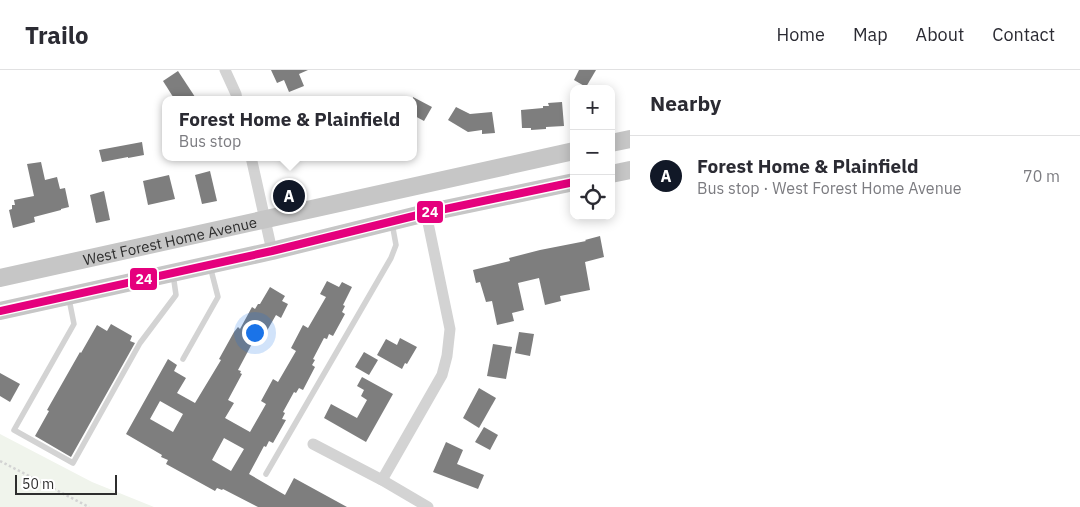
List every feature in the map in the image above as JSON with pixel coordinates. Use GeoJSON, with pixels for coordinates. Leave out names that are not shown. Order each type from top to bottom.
{"type":"FeatureCollection","features":[{"type":"Feature","properties":{"kind":"main road"},"geometry":{"type":"LineString","coordinates":[[615,142],[630,139]]}},
{"type":"Feature","properties":{"kind":"main road","name":"West Forest Home Avenue"},"geometry":{"type":"LineString","coordinates":[[0,278],[570,152]]}},
{"type":"Feature","properties":{"kind":"main road"},"geometry":{"type":"LineString","coordinates":[[615,173],[630,170]]}},
{"type":"Feature","properties":{"kind":"main road"},"geometry":{"type":"LineString","coordinates":[[0,311],[272,251],[426,213],[570,183]]}},
{"type":"Feature","properties":{"kind":"street"},"geometry":{"type":"LineString","coordinates":[[224,70],[236,96]]}},
{"type":"Feature","properties":{"kind":"street"},"geometry":{"type":"LineString","coordinates":[[252,161],[272,251]]}},
{"type":"Feature","properties":{"kind":"street"},"geometry":{"type":"LineString","coordinates":[[382,480],[442,375],[447,356],[450,328],[426,213]]}},
{"type":"Feature","properties":{"kind":"street"},"geometry":{"type":"LineString","coordinates":[[313,444],[382,480],[428,507]]}},
{"type":"Feature","properties":{"kind":"lane"},"geometry":{"type":"LineString","coordinates":[[266,474],[391,258],[396,245],[392,221]]}},
{"type":"Feature","properties":{"kind":"lane"},"geometry":{"type":"LineString","coordinates":[[183,359],[218,297],[209,264]]}},
{"type":"Feature","properties":{"kind":"lane"},"geometry":{"type":"LineString","coordinates":[[68,296],[74,324],[14,430],[73,463],[140,343],[176,295],[173,272]]}},
{"type":"Feature","properties":{"kind":"path"},"geometry":{"type":"LineString","coordinates":[[0,461],[89,507]]}},
{"type":"Feature","properties":{"kind":"shaded area"},"geometry":{"type":"Polygon","coordinates":[[[0,434],[92,482],[154,507],[0,507],[0,434]]]}},
{"type":"Feature","properties":{"kind":"building"},"geometry":{"type":"Polygon","coordinates":[[[271,70],[308,70],[299,74],[304,86],[289,92],[284,80],[277,83],[271,70]]]}},
{"type":"Feature","properties":{"kind":"building"},"geometry":{"type":"Polygon","coordinates":[[[579,70],[596,70],[587,85],[583,85],[574,80],[579,70]]]}},
{"type":"Feature","properties":{"kind":"building"},"geometry":{"type":"Polygon","coordinates":[[[178,71],[194,96],[172,96],[163,81],[178,71]]]}},
{"type":"Feature","properties":{"kind":"building"},"geometry":{"type":"Polygon","coordinates":[[[417,99],[432,107],[424,121],[417,117],[417,99]]]}},
{"type":"Feature","properties":{"kind":"building"},"geometry":{"type":"Polygon","coordinates":[[[562,102],[564,126],[531,130],[531,128],[522,128],[521,110],[543,108],[543,106],[549,106],[548,103],[562,102]]]}},
{"type":"Feature","properties":{"kind":"building"},"geometry":{"type":"Polygon","coordinates":[[[456,107],[470,114],[492,112],[495,133],[482,134],[482,130],[468,132],[448,120],[456,107]]]}},
{"type":"Feature","properties":{"kind":"building"},"geometry":{"type":"Polygon","coordinates":[[[142,142],[144,155],[102,162],[99,150],[142,142]]]}},
{"type":"Feature","properties":{"kind":"building"},"geometry":{"type":"Polygon","coordinates":[[[41,162],[45,180],[57,177],[60,189],[65,188],[69,207],[34,217],[35,222],[13,228],[9,210],[12,209],[12,205],[15,205],[14,200],[34,196],[27,164],[41,162]]]}},
{"type":"Feature","properties":{"kind":"building"},"geometry":{"type":"Polygon","coordinates":[[[210,171],[217,201],[202,204],[195,175],[210,171]]]}},
{"type":"Feature","properties":{"kind":"building"},"geometry":{"type":"Polygon","coordinates":[[[169,175],[175,199],[148,205],[143,181],[169,175]]]}},
{"type":"Feature","properties":{"kind":"building"},"geometry":{"type":"Polygon","coordinates":[[[104,191],[110,220],[96,223],[90,195],[104,191]]]}},
{"type":"Feature","properties":{"kind":"building"},"geometry":{"type":"Polygon","coordinates":[[[600,236],[604,257],[585,262],[590,290],[560,296],[561,301],[545,305],[539,278],[518,283],[524,310],[512,313],[514,321],[497,325],[492,301],[486,302],[480,282],[476,283],[473,270],[510,261],[509,258],[586,241],[600,236]]]}},
{"type":"Feature","properties":{"kind":"building"},"geometry":{"type":"Polygon","coordinates":[[[327,281],[339,287],[342,282],[352,287],[343,305],[345,306],[342,312],[345,314],[333,336],[329,334],[327,339],[324,338],[313,359],[315,360],[312,365],[315,367],[303,390],[299,388],[296,393],[294,392],[283,412],[285,413],[282,419],[286,420],[273,443],[269,441],[266,447],[264,446],[249,474],[285,495],[294,478],[347,507],[258,507],[223,489],[217,488],[215,491],[166,464],[168,460],[161,457],[162,455],[126,434],[168,359],[177,365],[174,371],[186,378],[177,393],[195,403],[221,360],[219,359],[234,332],[238,327],[240,329],[252,307],[255,309],[260,304],[270,287],[285,296],[282,301],[288,304],[281,318],[276,315],[261,341],[255,338],[238,370],[242,374],[228,400],[234,403],[225,418],[250,432],[266,404],[261,401],[273,379],[278,382],[296,351],[291,348],[303,325],[308,328],[326,297],[320,294],[327,281]],[[160,401],[150,419],[173,432],[183,414],[160,401]],[[224,438],[212,460],[231,471],[244,449],[224,438]]]}},
{"type":"Feature","properties":{"kind":"building"},"geometry":{"type":"Polygon","coordinates":[[[111,324],[132,336],[130,341],[135,343],[71,457],[35,436],[49,411],[47,410],[97,325],[107,331],[111,324]]]}},
{"type":"Feature","properties":{"kind":"building"},"geometry":{"type":"Polygon","coordinates":[[[519,332],[534,334],[530,356],[515,353],[519,332]]]}},
{"type":"Feature","properties":{"kind":"building"},"geometry":{"type":"Polygon","coordinates":[[[400,338],[417,347],[402,369],[377,355],[386,339],[397,345],[400,338]]]}},
{"type":"Feature","properties":{"kind":"building"},"geometry":{"type":"Polygon","coordinates":[[[493,344],[512,347],[506,379],[487,376],[493,344]]]}},
{"type":"Feature","properties":{"kind":"building"},"geometry":{"type":"Polygon","coordinates":[[[364,352],[378,360],[369,375],[355,367],[364,352]]]}},
{"type":"Feature","properties":{"kind":"building"},"geometry":{"type":"Polygon","coordinates":[[[0,373],[20,384],[10,402],[0,396],[0,373]]]}},
{"type":"Feature","properties":{"kind":"building"},"geometry":{"type":"Polygon","coordinates":[[[362,377],[393,394],[366,442],[324,418],[331,404],[357,418],[367,400],[361,396],[364,390],[357,386],[362,377]]]}},
{"type":"Feature","properties":{"kind":"building"},"geometry":{"type":"Polygon","coordinates":[[[479,388],[496,398],[479,428],[463,418],[479,388]]]}},
{"type":"Feature","properties":{"kind":"building"},"geometry":{"type":"Polygon","coordinates":[[[484,427],[498,435],[490,450],[475,442],[484,427]]]}},
{"type":"Feature","properties":{"kind":"building"},"geometry":{"type":"Polygon","coordinates":[[[446,442],[463,450],[457,464],[484,475],[478,489],[433,472],[446,442]]]}},
{"type":"Feature","properties":{"kind":"transit line","name":"24"},"geometry":{"type":"LineString","coordinates":[[0,311],[272,251],[426,213],[570,183]]}},
{"type":"Feature","properties":{"kind":"place","name":"Forest Home & Plainfield"},"geometry":{"type":"Point","coordinates":[289,196]}}]}
